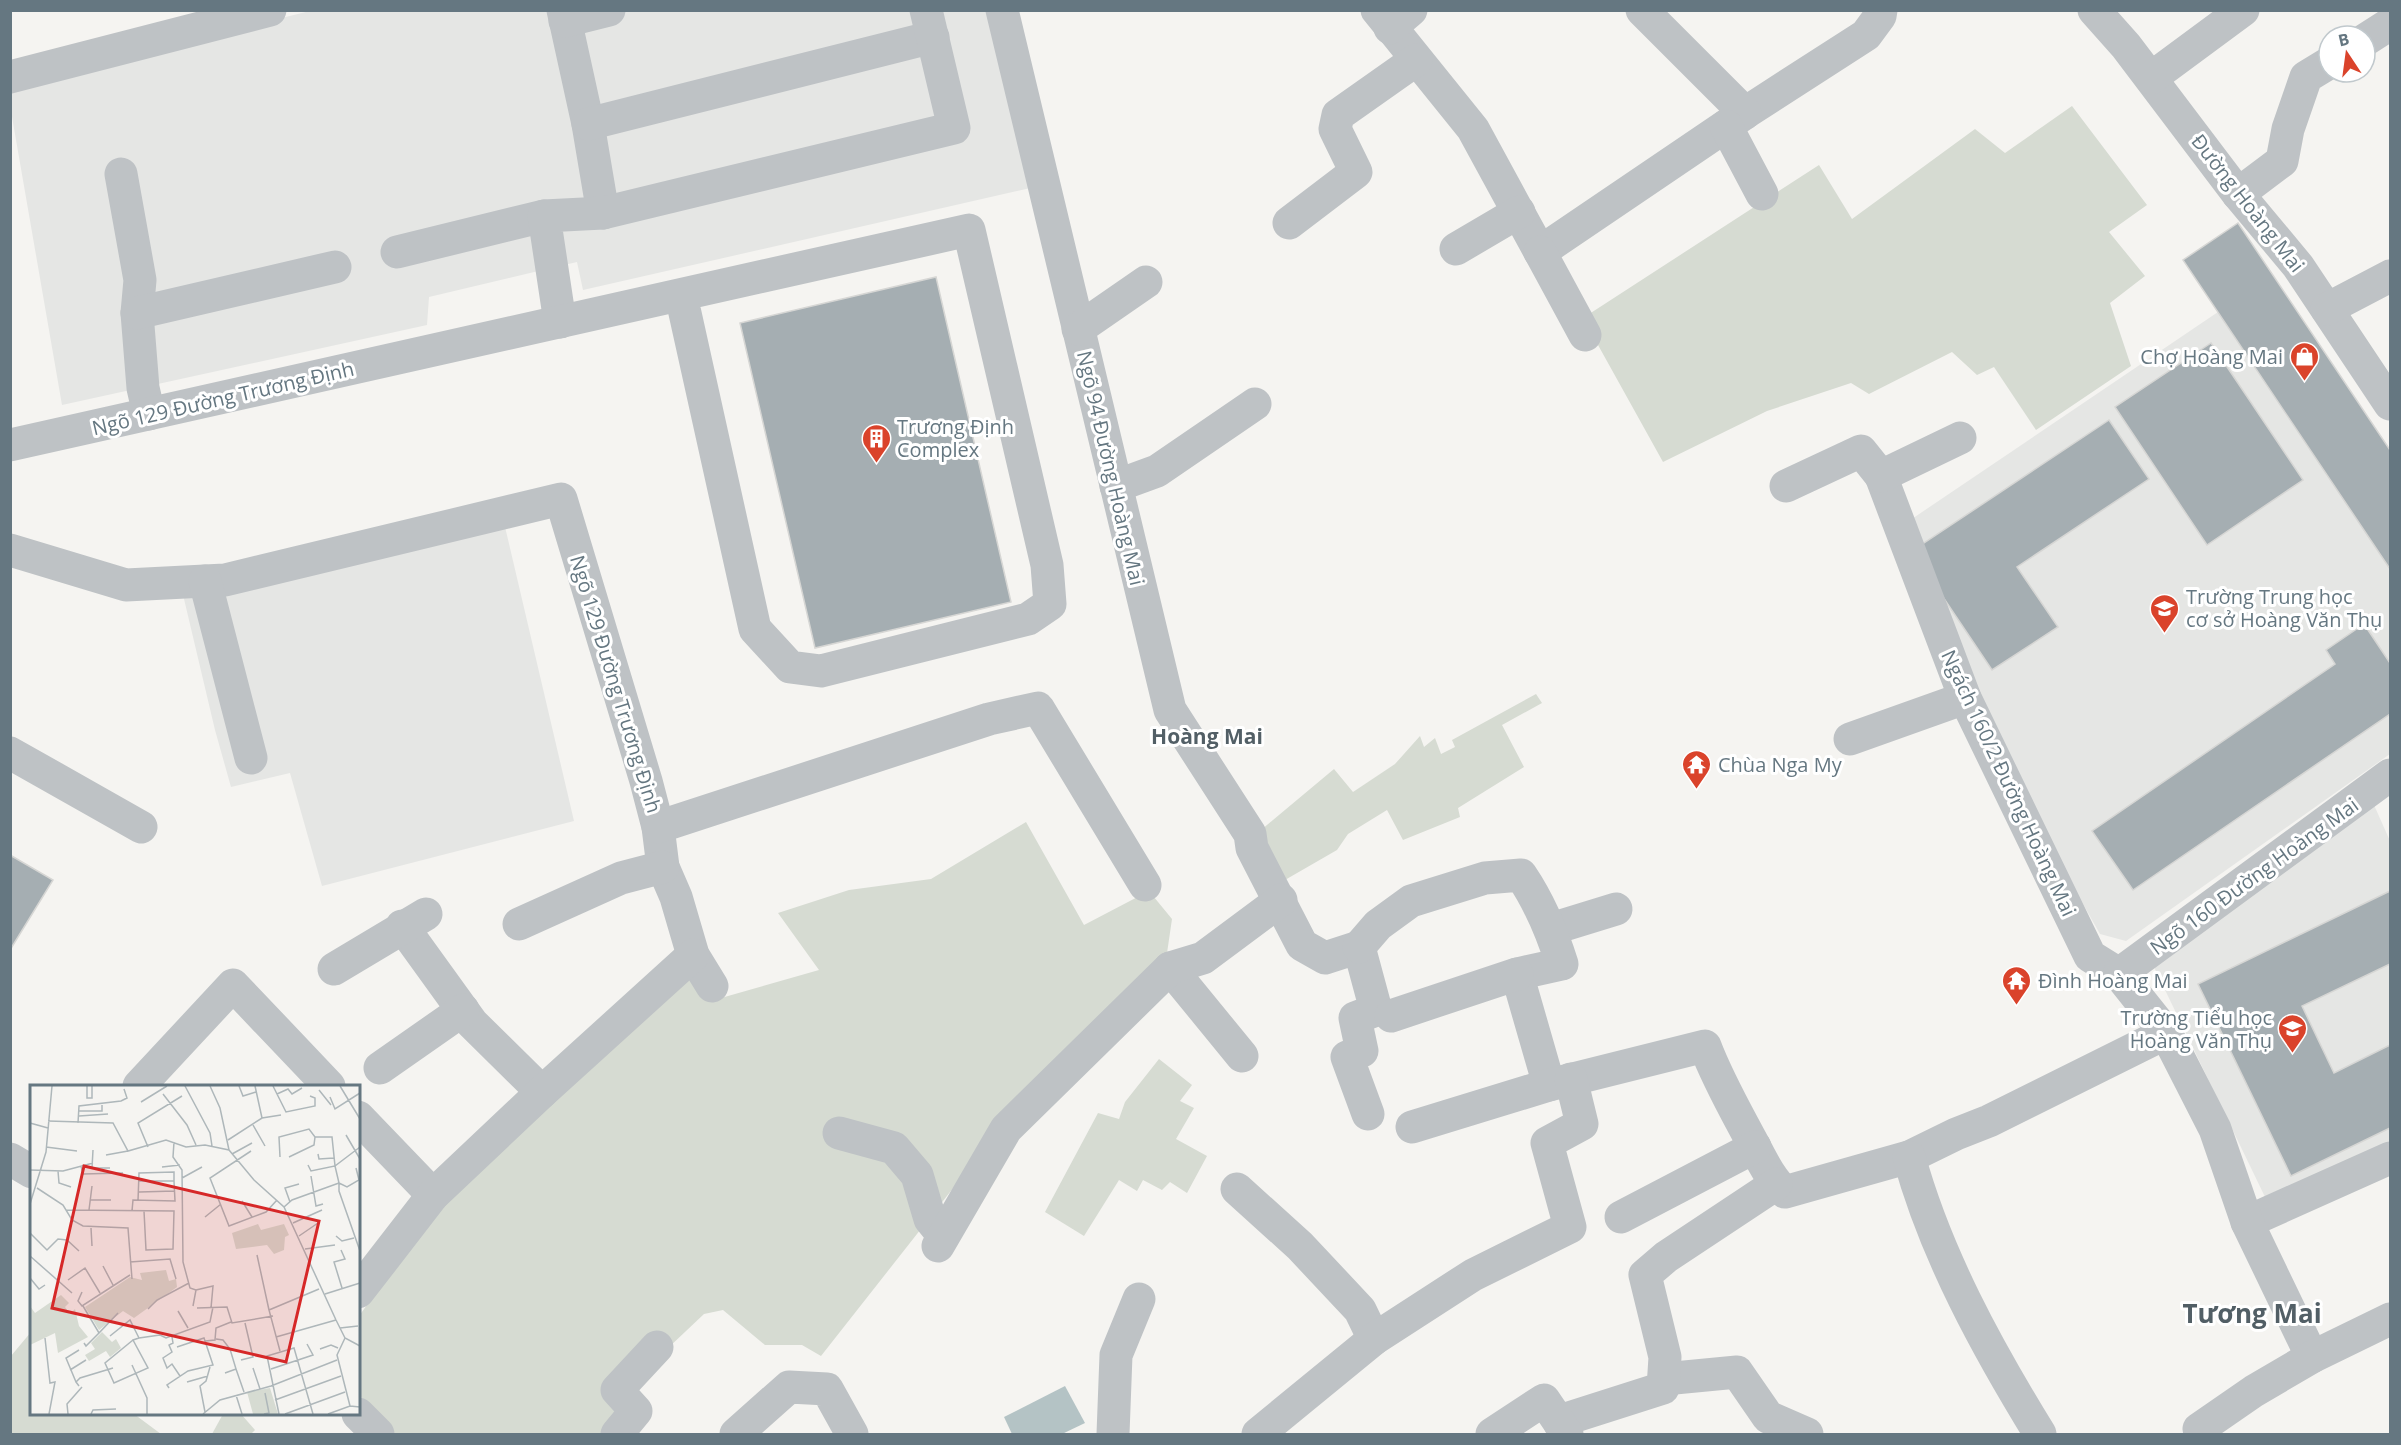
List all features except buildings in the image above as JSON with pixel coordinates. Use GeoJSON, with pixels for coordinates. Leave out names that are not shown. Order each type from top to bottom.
{"type":"FeatureCollection","features":[{"type":"Feature","properties":{"kind":"street"},"geometry":{"type":"LineString","coordinates":[[10,77],[270,10]]}},
{"type":"Feature","properties":{"kind":"street"},"geometry":{"type":"LineString","coordinates":[[603,213],[588,124],[564,16],[609,10]]}},
{"type":"Feature","properties":{"kind":"street","name":"Ngõ 94 Đường Hoàng Mai"},"geometry":{"type":"LineString","coordinates":[[1002,10],[1170,710],[1250,834],[1252,848],[1281,900]]}},
{"type":"Feature","properties":{"kind":"street"},"geometry":{"type":"LineString","coordinates":[[1642,10],[1735,119],[1762,194]]}},
{"type":"Feature","properties":{"kind":"street"},"geometry":{"type":"LineString","coordinates":[[1540,252],[1735,119],[1866,35],[1880,16],[1881,10]]}},
{"type":"Feature","properties":{"kind":"street","name":"Đường Hoàng Mai"},"geometry":{"type":"LineString","coordinates":[[2094,10],[2151,78],[2238,194],[2298,266],[2391,404]]}},
{"type":"Feature","properties":{"kind":"street"},"geometry":{"type":"LineString","coordinates":[[2151,78],[2243,10]]}},
{"type":"Feature","properties":{"kind":"street"},"geometry":{"type":"LineString","coordinates":[[1392,16],[1416,60],[1473,129],[1585,335]]}},
{"type":"Feature","properties":{"kind":"street"},"geometry":{"type":"LineString","coordinates":[[397,252],[544,216],[603,213],[954,128],[930,24],[588,124]]}},
{"type":"Feature","properties":{"kind":"street"},"geometry":{"type":"LineString","coordinates":[[2377,33],[2391,24]]}},
{"type":"Feature","properties":{"kind":"street"},"geometry":{"type":"LineString","coordinates":[[1289,223],[1356,172],[1335,129],[1338,115],[1416,60]]}},
{"type":"Feature","properties":{"kind":"street"},"geometry":{"type":"LineString","coordinates":[[2238,194],[2282,161],[2288,129],[2306,77],[2317,70]]}},
{"type":"Feature","properties":{"kind":"street"},"geometry":{"type":"LineString","coordinates":[[121,174],[140,280],[137,313],[143,388],[149,414]]}},
{"type":"Feature","properties":{"kind":"street"},"geometry":{"type":"LineString","coordinates":[[1456,249],[1519,212]]}},
{"type":"Feature","properties":{"kind":"street"},"geometry":{"type":"LineString","coordinates":[[544,216],[560,322]]}},
{"type":"Feature","properties":{"kind":"street","name":"Ngõ 129 Đường Trương Định"},"geometry":{"type":"LineString","coordinates":[[10,445],[969,230],[1047,565],[1050,604],[1028,619],[821,671],[790,667],[756,628],[681,295]]}},
{"type":"Feature","properties":{"kind":"street"},"geometry":{"type":"LineString","coordinates":[[137,313],[335,267]]}},
{"type":"Feature","properties":{"kind":"street"},"geometry":{"type":"LineString","coordinates":[[2327,309],[2391,276]]}},
{"type":"Feature","properties":{"kind":"street"},"geometry":{"type":"LineString","coordinates":[[1078,329],[1146,282]]}},
{"type":"Feature","properties":{"kind":"street"},"geometry":{"type":"LineString","coordinates":[[1116,486],[1157,471],[1255,404]]}},
{"type":"Feature","properties":{"kind":"street"},"geometry":{"type":"LineString","coordinates":[[1881,476],[1960,438]]}},
{"type":"Feature","properties":{"kind":"street","name":"Ngách 160/2 Đường Hoàng Mai"},"geometry":{"type":"LineString","coordinates":[[1786,486],[1862,451],[1881,476],[1965,698],[2090,956],[2119,974]]}},
{"type":"Feature","properties":{"kind":"street","name":"Ngõ 129 Đường Trương Định"},"geometry":{"type":"LineString","coordinates":[[10,550],[126,585],[225,580],[561,499],[658,827],[663,867],[676,897],[693,955],[712,986]]}},
{"type":"Feature","properties":{"kind":"street"},"geometry":{"type":"LineString","coordinates":[[205,581],[251,758]]}},
{"type":"Feature","properties":{"kind":"street"},"geometry":{"type":"LineString","coordinates":[[1850,739],[1965,698]]}},
{"type":"Feature","properties":{"kind":"street"},"geometry":{"type":"LineString","coordinates":[[658,827],[989,719],[1038,708],[1145,885]]}},
{"type":"Feature","properties":{"kind":"street"},"geometry":{"type":"LineString","coordinates":[[10,753],[141,827]]}},
{"type":"Feature","properties":{"kind":"street","name":"Ngõ 160 Đường Hoàng Mai"},"geometry":{"type":"LineString","coordinates":[[2119,974],[2391,775]]}},
{"type":"Feature","properties":{"kind":"street"},"geometry":{"type":"LineString","coordinates":[[519,924],[621,878],[663,867]]}},
{"type":"Feature","properties":{"kind":"street"},"geometry":{"type":"LineString","coordinates":[[839,1133],[894,1148],[917,1175],[930,1219],[941,1240],[1006,1129],[1170,968],[1203,958],[1281,900],[1302,945],[1325,958],[1359,947],[1378,925],[1411,901],[1485,878],[1521,875],[1535,896],[1551,929],[1562,964],[1517,974],[1391,1016]]}},
{"type":"Feature","properties":{"kind":"street"},"geometry":{"type":"LineString","coordinates":[[1551,929],[1616,909]]}},
{"type":"Feature","properties":{"kind":"street"},"geometry":{"type":"LineString","coordinates":[[334,969],[414,920],[472,1023],[542,1092]]}},
{"type":"Feature","properties":{"kind":"street"},"geometry":{"type":"LineString","coordinates":[[1359,947],[1376,1010],[1355,1018],[1362,1051],[1347,1057],[1368,1113]]}},
{"type":"Feature","properties":{"kind":"street"},"geometry":{"type":"LineString","coordinates":[[360,1289],[434,1195],[542,1092],[693,955]]}},
{"type":"Feature","properties":{"kind":"street"},"geometry":{"type":"LineString","coordinates":[[1170,968],[1242,1056]]}},
{"type":"Feature","properties":{"kind":"street"},"geometry":{"type":"LineString","coordinates":[[1258,1434],[1374,1339],[1473,1275],[1570,1227],[1547,1143],[1582,1124],[1560,1082],[1517,974]]}},
{"type":"Feature","properties":{"kind":"street"},"geometry":{"type":"LineString","coordinates":[[2119,974],[2166,1033],[2215,1129],[2247,1222],[2312,1357]]}},
{"type":"Feature","properties":{"kind":"street"},"geometry":{"type":"LineString","coordinates":[[140,1085],[233,985],[318,1083]]}},
{"type":"Feature","properties":{"kind":"street"},"geometry":{"type":"LineString","coordinates":[[380,1068],[463,1010]]}},
{"type":"Feature","properties":{"kind":"street"},"geometry":{"type":"LineString","coordinates":[[1412,1127],[1560,1082],[1705,1046],[1714,1071],[1755,1147],[1776,1184],[1785,1192],[1909,1157],[1989,1121],[2166,1033]]}},
{"type":"Feature","properties":{"kind":"street"},"geometry":{"type":"LineString","coordinates":[[360,1119],[434,1195]]}},
{"type":"Feature","properties":{"kind":"street"},"geometry":{"type":"LineString","coordinates":[[1621,1217],[1755,1147]]}},
{"type":"Feature","properties":{"kind":"street"},"geometry":{"type":"LineString","coordinates":[[1909,1157],[1944,1257],[1983,1334],[2040,1434]]}},
{"type":"Feature","properties":{"kind":"street"},"geometry":{"type":"LineString","coordinates":[[2247,1222],[2391,1158]]}},
{"type":"Feature","properties":{"kind":"street"},"geometry":{"type":"LineString","coordinates":[[10,1159],[30,1171]]}},
{"type":"Feature","properties":{"kind":"street"},"geometry":{"type":"LineString","coordinates":[[1564,1429],[1569,1418],[1663,1388],[1665,1357],[1645,1275],[1666,1257],[1776,1184]]}},
{"type":"Feature","properties":{"kind":"street"},"geometry":{"type":"LineString","coordinates":[[1237,1189],[1300,1246],[1360,1310],[1374,1339]]}},
{"type":"Feature","properties":{"kind":"street"},"geometry":{"type":"LineString","coordinates":[[1113,1434],[1116,1355],[1139,1299]]}},
{"type":"Feature","properties":{"kind":"street"},"geometry":{"type":"LineString","coordinates":[[2196,1433],[2254,1391],[2312,1357],[2391,1319]]}},
{"type":"Feature","properties":{"kind":"street"},"geometry":{"type":"LineString","coordinates":[[617,1434],[636,1411],[617,1390],[657,1347]]}},
{"type":"Feature","properties":{"kind":"street"},"geometry":{"type":"LineString","coordinates":[[1664,1379],[1737,1372],[1768,1417],[1807,1434]]}},
{"type":"Feature","properties":{"kind":"street"},"geometry":{"type":"LineString","coordinates":[[736,1434],[789,1387],[826,1389],[852,1434]]}},
{"type":"Feature","properties":{"kind":"street"},"geometry":{"type":"LineString","coordinates":[[1492,1434],[1544,1400],[1564,1429]]}},
{"type":"Feature","properties":{"kind":"street"},"geometry":{"type":"LineString","coordinates":[[360,1415],[378,1434]]}},
{"type":"Feature","properties":{"kind":"shaded area"},"geometry":{"type":"Polygon","coordinates":[[[310,11],[992,11],[1035,187],[583,290],[577,262],[429,297],[427,325],[62,405],[11,111],[10,84],[310,11]]]}},
{"type":"Feature","properties":{"kind":"shaded area"},"geometry":{"type":"Polygon","coordinates":[[[2072,106],[2147,205],[2109,232],[2145,276],[2110,303],[2131,366],[2036,430],[1994,367],[1977,375],[1952,352],[1869,394],[1851,383],[1767,411],[1663,462],[1583,318],[1819,165],[1852,219],[1975,129],[2005,153],[2072,106]]]}},
{"type":"Feature","properties":{"kind":"shaded area","name":"Trường Trung học cơ sở Hoàng Văn Thụ"},"geometry":{"type":"Polygon","coordinates":[[[2218,312],[2390,569],[2390,754],[2126,941],[2100,934],[1967,699],[1897,529],[2218,312]]]}},
{"type":"Feature","properties":{"kind":"shaded area"},"geometry":{"type":"Polygon","coordinates":[[[502,514],[574,821],[322,886],[290,773],[231,787],[180,582],[502,514]]]}},
{"type":"Feature","properties":{"kind":"shaded area"},"geometry":{"type":"Polygon","coordinates":[[[1536,694],[1542,703],[1502,725],[1524,767],[1458,808],[1460,817],[1403,840],[1387,810],[1348,834],[1337,850],[1278,884],[1261,830],[1334,769],[1353,792],[1395,764],[1420,736],[1424,747],[1435,738],[1441,754],[1455,747],[1452,740],[1536,694]]]}},
{"type":"Feature","properties":{"kind":"shaded area","name":"Trường Tiểu học Hoàng Văn Thụ"},"geometry":{"type":"Polygon","coordinates":[[[2374,805],[2390,841],[2390,1144],[2266,1199],[2152,963],[2374,805]]]}},
{"type":"Feature","properties":{"kind":"shaded area"},"geometry":{"type":"Polygon","coordinates":[[[1026,822],[1084,925],[1149,891],[1172,919],[1166,960],[976,1159],[821,1356],[802,1345],[765,1345],[723,1310],[704,1314],[649,1366],[600,1434],[395,1434],[360,1396],[360,1315],[440,1204],[695,973],[721,998],[819,970],[778,913],[849,890],[931,879],[1026,822]]]}},
{"type":"Feature","properties":{"kind":"shaded area"},"geometry":{"type":"Polygon","coordinates":[[[1159,1059],[1192,1085],[1180,1101],[1194,1108],[1176,1139],[1207,1156],[1187,1193],[1170,1182],[1162,1190],[1143,1180],[1137,1191],[1119,1180],[1084,1236],[1045,1212],[1098,1113],[1119,1119],[1125,1102],[1159,1059]]]}},
{"type":"Feature","properties":{"kind":"shaded area"},"geometry":{"type":"Polygon","coordinates":[[[30,1333],[30,1415],[135,1415],[161,1434],[11,1434],[11,1356],[30,1333]]]}},
{"type":"Feature","properties":{"kind":"shaded area"},"geometry":{"type":"Polygon","coordinates":[[[1065,1386],[1085,1423],[1062,1434],[1012,1434],[1004,1417],[1065,1386]]]}},
{"type":"Feature","properties":{"kind":"shaded area"},"geometry":{"type":"Polygon","coordinates":[[[222,1415],[242,1415],[255,1430],[251,1434],[212,1434],[222,1415]]]}},
{"type":"Feature","properties":{"kind":"place","name":"Chợ Hoàng Mai"},"geometry":{"type":"Point","coordinates":[2304,382]}},
{"type":"Feature","properties":{"kind":"place","name":"Trương Định Complex"},"geometry":{"type":"Point","coordinates":[876,464]}},
{"type":"Feature","properties":{"kind":"place","name":"Trường Trung học cơ sở Hoàng Văn Thụ"},"geometry":{"type":"Point","coordinates":[2165,634]}},
{"type":"Feature","properties":{"kind":"place","name":"Chùa Nga My"},"geometry":{"type":"Point","coordinates":[1697,790]}},
{"type":"Feature","properties":{"kind":"place","name":"Đình Hoàng Mai"},"geometry":{"type":"Point","coordinates":[2017,1006]}},
{"type":"Feature","properties":{"kind":"place","name":"Trường Tiểu học Hoàng Văn Thụ"},"geometry":{"type":"Point","coordinates":[2293,1054]}},
{"type":"Feature","properties":{"kind":"district","name":"Hoàng Mai"},"geometry":{"type":"Point","coordinates":[1207,736]}},
{"type":"Feature","properties":{"kind":"district","name":"Tương Mai"},"geometry":{"type":"Point","coordinates":[2252,1313]}}]}
